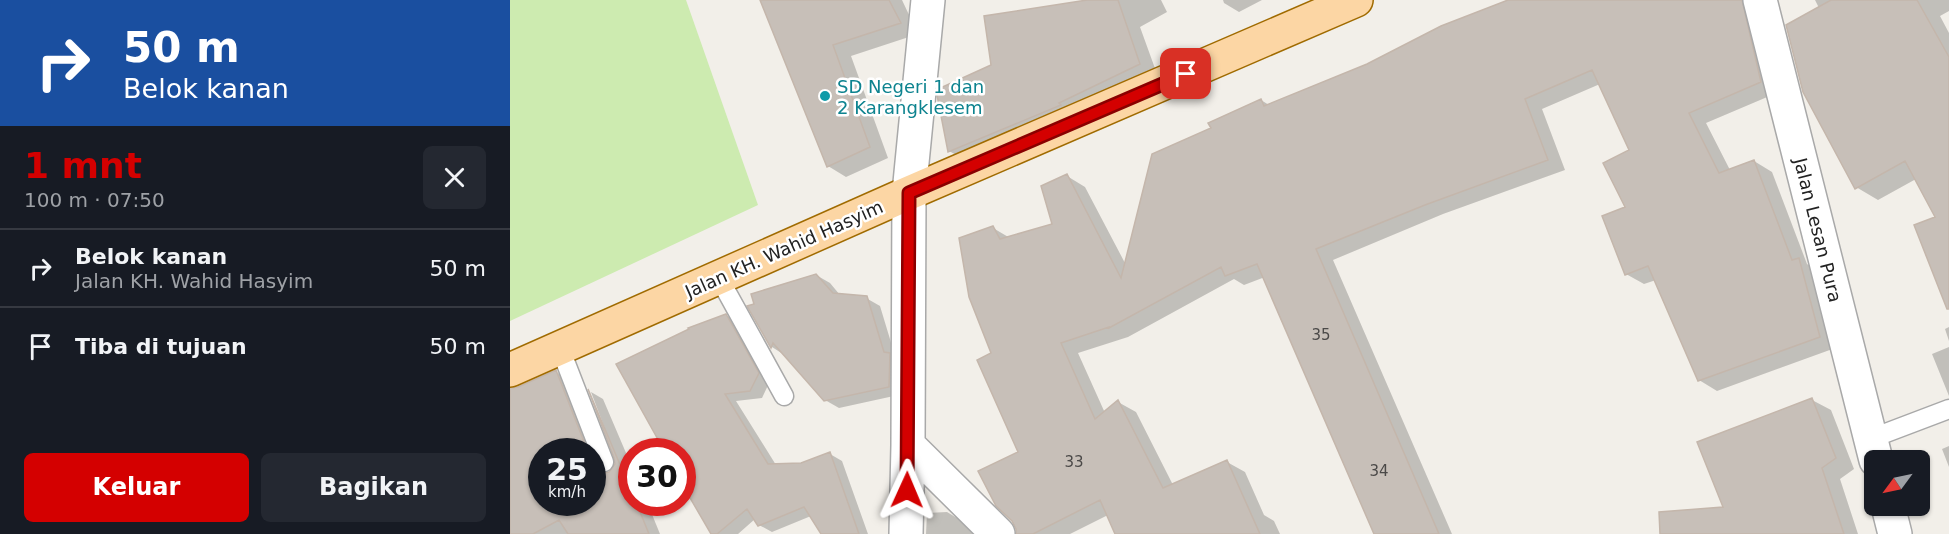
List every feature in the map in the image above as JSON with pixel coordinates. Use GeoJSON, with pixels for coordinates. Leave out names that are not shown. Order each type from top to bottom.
{"type":"FeatureCollection","features":[{"type":"Feature","properties":{"kind":"main road","name":"Jalan KH. Wahid Hasyim"},"geometry":{"type":"LineString","coordinates":[[510,370],[909,193],[1356,0]]}},
{"type":"Feature","properties":{"kind":"street"},"geometry":{"type":"LineString","coordinates":[[906,534],[909,193],[928,0]]}},
{"type":"Feature","properties":{"kind":"street","name":"Jalan Lesan Pura"},"geometry":{"type":"LineString","coordinates":[[1760,0],[1873,450]]}},
{"type":"Feature","properties":{"kind":"street"},"geometry":{"type":"LineString","coordinates":[[908,445],[998,534]]}},
{"type":"Feature","properties":{"kind":"street"},"geometry":{"type":"LineString","coordinates":[[1890,516],[1895,534]]}},
{"type":"Feature","properties":{"kind":"lane"},"geometry":{"type":"LineString","coordinates":[[719,278],[784,396]]}},
{"type":"Feature","properties":{"kind":"lane"},"geometry":{"type":"LineString","coordinates":[[560,348],[595,438]]}},
{"type":"Feature","properties":{"kind":"lane"},"geometry":{"type":"LineString","coordinates":[[1873,450],[1949,409]]}},
{"type":"Feature","properties":{"kind":"green space"},"geometry":{"type":"Polygon","coordinates":[[[510,0],[686,0],[758,205],[510,321],[510,0]]]}},
{"type":"Feature","properties":{"kind":"building","name":"SD Negeri 1 dan 2 Karangklesem"},"geometry":{"type":"Polygon","coordinates":[[[760,0],[889,0],[901,23],[833,45],[870,147],[827,167],[760,0]]]}},
{"type":"Feature","properties":{"kind":"building"},"geometry":{"type":"Polygon","coordinates":[[[1087,0],[1118,0],[1140,64],[1059,103],[1061,105],[948,152],[937,95],[938,89],[991,65],[984,16],[1087,0]]]}},
{"type":"Feature","properties":{"kind":"building"},"geometry":{"type":"Polygon","coordinates":[[[1508,0],[1742,0],[1761,82],[1689,113],[1719,173],[1754,160],[1792,260],[1799,258],[1820,337],[1698,381],[1648,266],[1625,275],[1602,216],[1625,207],[1603,163],[1629,150],[1592,70],[1525,99],[1548,160],[1425,205],[1316,249],[1439,534],[1374,534],[1257,264],[1225,276],[1221,267],[1109,328],[1061,343],[1095,419],[1118,400],[1163,488],[1227,460],[1260,534],[1115,534],[1100,500],[1033,534],[1016,534],[1012,521],[996,506],[978,471],[1018,452],[977,360],[991,353],[969,297],[959,238],[993,226],[1000,239],[1052,224],[1041,186],[1067,174],[1121,278],[1152,154],[1211,128],[1208,123],[1261,99],[1264,106],[1367,64],[1441,26],[1508,0]]]}},
{"type":"Feature","properties":{"kind":"building"},"geometry":{"type":"Polygon","coordinates":[[[1831,0],[1917,0],[1949,57],[1949,309],[1947,309],[1914,225],[1935,217],[1905,161],[1855,189],[1803,92],[1786,25],[1831,0]]]}},
{"type":"Feature","properties":{"kind":"building"},"geometry":{"type":"Polygon","coordinates":[[[816,274],[833,293],[867,296],[884,352],[890,353],[889,387],[824,401],[773,343],[771,348],[747,306],[754,304],[751,294],[816,274]]]}},
{"type":"Feature","properties":{"kind":"building"},"geometry":{"type":"Polygon","coordinates":[[[726,314],[759,373],[750,391],[725,394],[768,464],[801,463],[830,452],[859,534],[821,534],[804,507],[758,526],[747,509],[717,534],[711,534],[696,508],[696,438],[657,438],[616,364],[688,328],[726,314]]]}},
{"type":"Feature","properties":{"kind":"building"},"geometry":{"type":"Polygon","coordinates":[[[556,370],[583,438],[528,438],[528,516],[606,516],[606,472],[615,464],[588,389],[618,460],[618,516],[642,516],[649,534],[568,534],[559,520],[533,534],[510,534],[510,388],[518,387],[556,370]]]}},
{"type":"Feature","properties":{"kind":"building"},"geometry":{"type":"Polygon","coordinates":[[[1812,398],[1836,458],[1822,468],[1844,534],[1660,534],[1659,512],[1723,507],[1697,442],[1812,398]]]}},
{"type":"Feature","properties":{"kind":"place","name":"SD Negeri 1 dan 2 Karangklesem"},"geometry":{"type":"Point","coordinates":[825,96]}},
{"type":"Feature","properties":{"kind":"route"},"geometry":{"type":"LineString","coordinates":[[907,490],[909,193],[1186,74]]}}]}
